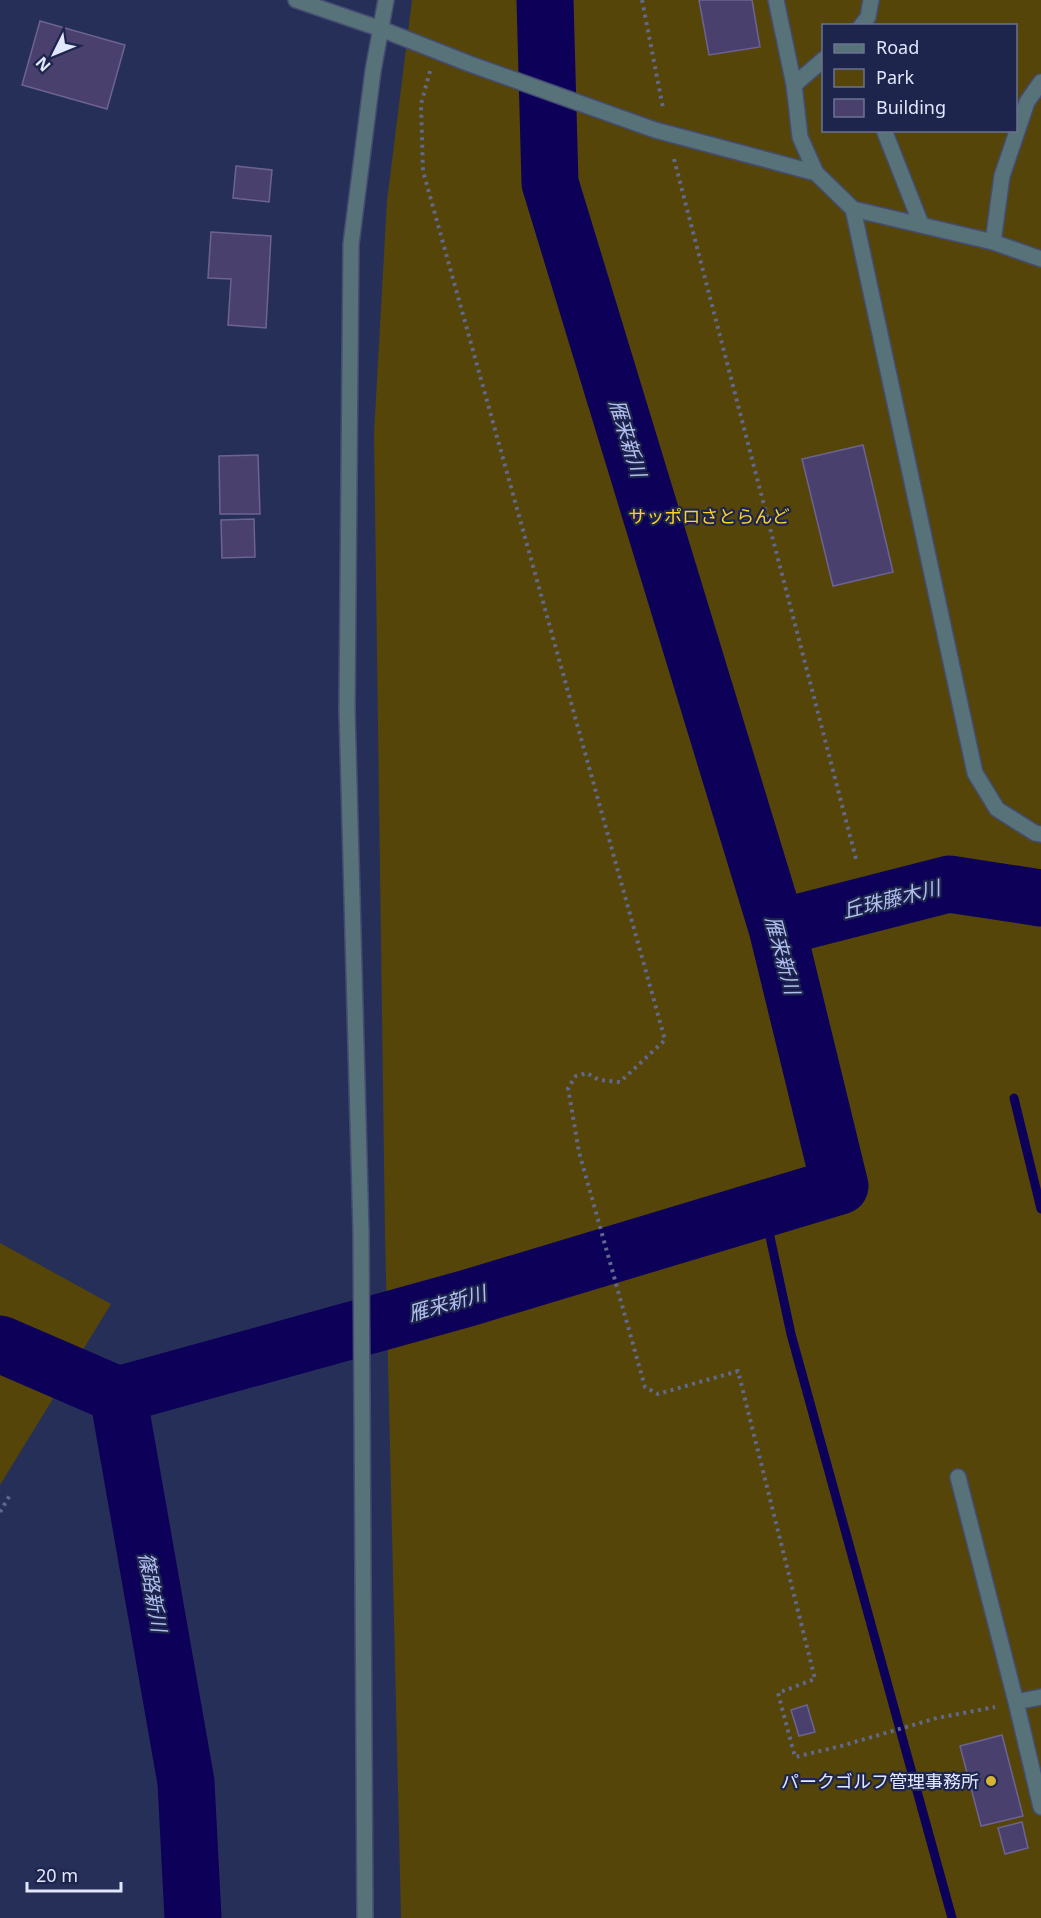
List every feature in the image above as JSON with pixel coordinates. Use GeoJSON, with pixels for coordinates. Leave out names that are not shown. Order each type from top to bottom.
{"type":"FeatureCollection","features":[{"type":"Feature","properties":{"kind":"street"},"geometry":{"type":"LineString","coordinates":[[296,0],[661,132],[816,173]]}},
{"type":"Feature","properties":{"kind":"street"},"geometry":{"type":"LineString","coordinates":[[365,1918],[361,1232],[347,710],[351,244],[373,71],[386,0]]}},
{"type":"Feature","properties":{"kind":"street"},"geometry":{"type":"LineString","coordinates":[[776,0],[794,85],[800,137],[816,173],[853,209],[993,242],[1041,259]]}},
{"type":"Feature","properties":{"kind":"street"},"geometry":{"type":"LineString","coordinates":[[863,24],[868,17],[871,0]]}},
{"type":"Feature","properties":{"kind":"street"},"geometry":{"type":"LineString","coordinates":[[794,85],[822,61]]}},
{"type":"Feature","properties":{"kind":"street"},"geometry":{"type":"LineString","coordinates":[[1017,132],[1027,102],[1041,82]]}},
{"type":"Feature","properties":{"kind":"street"},"geometry":{"type":"LineString","coordinates":[[885,132],[921,224]]}},
{"type":"Feature","properties":{"kind":"street"},"geometry":{"type":"LineString","coordinates":[[993,242],[1002,176],[1017,132]]}},
{"type":"Feature","properties":{"kind":"street"},"geometry":{"type":"LineString","coordinates":[[853,209],[975,773],[997,809],[1035,833],[1041,834]]}},
{"type":"Feature","properties":{"kind":"street"},"geometry":{"type":"LineString","coordinates":[[958,1477],[1041,1807]]}},
{"type":"Feature","properties":{"kind":"street"},"geometry":{"type":"LineString","coordinates":[[1016,1702],[1041,1697]]}},
{"type":"Feature","properties":{"kind":"path"},"geometry":{"type":"LineString","coordinates":[[642,0],[656,63],[661,132],[856,859]]}},
{"type":"Feature","properties":{"kind":"path"},"geometry":{"type":"LineString","coordinates":[[430,71],[421,104],[423,171],[665,1040],[620,1083],[599,1080],[587,1073],[576,1076],[568,1088],[579,1152],[645,1387],[658,1394],[738,1371],[815,1679],[778,1693],[795,1757],[937,1718],[1016,1702]]}},
{"type":"Feature","properties":{"kind":"path"},"geometry":{"type":"LineString","coordinates":[[0,1512],[10,1495]]}},
{"type":"Feature","properties":{"kind":"green space","name":"サッポロさとらんど"},"geometry":{"type":"Polygon","coordinates":[[[412,0],[1041,0],[1041,1918],[401,1918],[385,1234],[374,434],[387,201],[412,0]]]}},
{"type":"Feature","properties":{"kind":"green space"},"geometry":{"type":"Polygon","coordinates":[[[0,1243],[111,1304],[0,1485],[0,1243]]]}},
{"type":"Feature","properties":{"kind":"building"},"geometry":{"type":"Polygon","coordinates":[[[699,0],[752,0],[760,47],[709,55],[699,0]]]}},
{"type":"Feature","properties":{"kind":"building"},"geometry":{"type":"Polygon","coordinates":[[[40,21],[125,45],[107,109],[22,85],[40,21]]]}},
{"type":"Feature","properties":{"kind":"building"},"geometry":{"type":"Polygon","coordinates":[[[236,166],[272,170],[269,202],[233,198],[236,166]]]}},
{"type":"Feature","properties":{"kind":"building"},"geometry":{"type":"Polygon","coordinates":[[[211,232],[271,236],[266,328],[228,325],[231,279],[208,278],[211,232]]]}},
{"type":"Feature","properties":{"kind":"building"},"geometry":{"type":"Polygon","coordinates":[[[863,445],[893,572],[833,586],[802,459],[863,445]]]}},
{"type":"Feature","properties":{"kind":"building"},"geometry":{"type":"Polygon","coordinates":[[[258,455],[260,514],[220,514],[219,456],[258,455]]]}},
{"type":"Feature","properties":{"kind":"building"},"geometry":{"type":"Polygon","coordinates":[[[254,519],[255,557],[222,558],[221,520],[254,519]]]}},
{"type":"Feature","properties":{"kind":"building"},"geometry":{"type":"Polygon","coordinates":[[[807,1705],[815,1732],[799,1736],[791,1710],[807,1705]]]}},
{"type":"Feature","properties":{"kind":"building","name":"パークゴルフ管理事務所"},"geometry":{"type":"Polygon","coordinates":[[[1002,1735],[1023,1816],[981,1826],[960,1746],[1002,1735]]]}},
{"type":"Feature","properties":{"kind":"building"},"geometry":{"type":"Polygon","coordinates":[[[1022,1822],[1028,1848],[1005,1854],[998,1828],[1022,1822]]]}},
{"type":"Feature","properties":{"kind":"waterway","name":"雁来新川"},"geometry":{"type":"LineString","coordinates":[[118,1395],[468,1298],[840,1186],[777,928],[550,183],[545,0]]}},
{"type":"Feature","properties":{"kind":"waterway","name":"丘珠藤木川"},"geometry":{"type":"LineString","coordinates":[[777,928],[949,884],[1041,898]]}},
{"type":"Feature","properties":{"kind":"waterway"},"geometry":{"type":"LineString","coordinates":[[1014,1098],[1041,1209]]}},
{"type":"Feature","properties":{"kind":"waterway"},"geometry":{"type":"LineString","coordinates":[[764,1209],[791,1334],[952,1918]]}},
{"type":"Feature","properties":{"kind":"waterway","name":"篠路新川"},"geometry":{"type":"LineString","coordinates":[[0,1344],[118,1395]]}},
{"type":"Feature","properties":{"kind":"waterway","name":"篠路新川"},"geometry":{"type":"LineString","coordinates":[[118,1395],[186,1782],[193,1918]]}},
{"type":"Feature","properties":{"kind":"place","name":"パークゴルフ管理事務所"},"geometry":{"type":"Point","coordinates":[991,1781]}}]}
